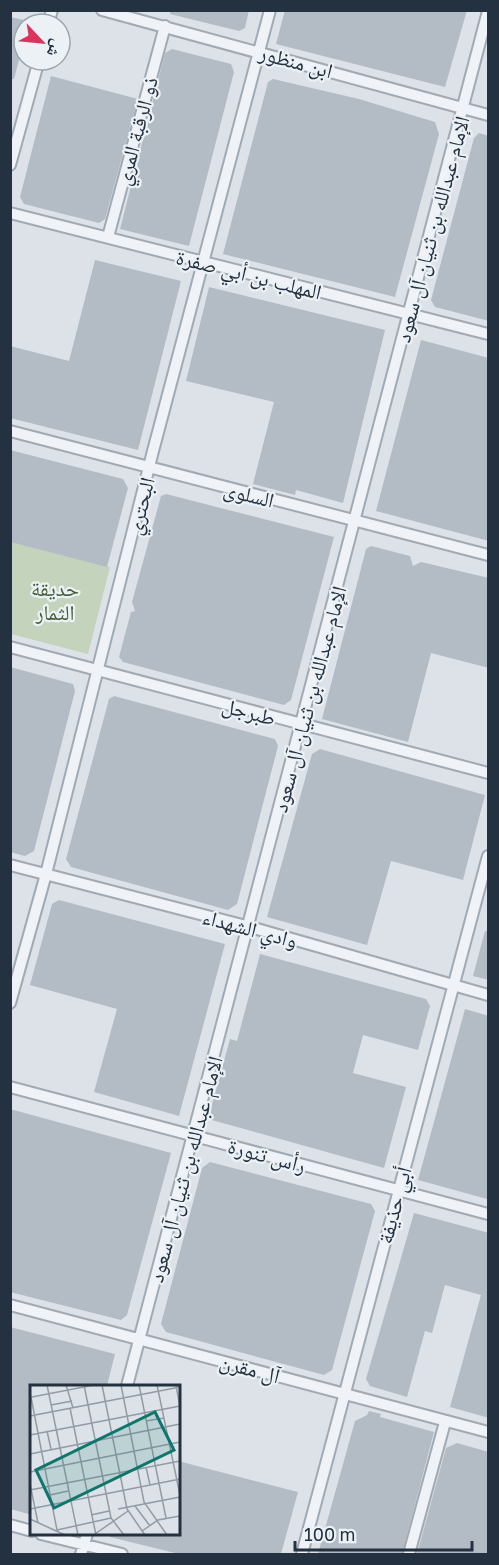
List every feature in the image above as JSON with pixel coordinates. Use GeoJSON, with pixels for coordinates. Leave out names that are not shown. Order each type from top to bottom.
{"type":"FeatureCollection","features":[{"type":"Feature","properties":{"kind":"street","name":"ابن منظور"},"geometry":{"type":"LineString","coordinates":[[102,10],[260,51],[489,115]]}},
{"type":"Feature","properties":{"kind":"street","name":"البحتري"},"geometry":{"type":"LineString","coordinates":[[10,1003],[46,874],[202,263],[270,10]]}},
{"type":"Feature","properties":{"kind":"street","name":"الإمام عبدالله بن ثنيان آل سعود"},"geometry":{"type":"LineString","coordinates":[[127,1385],[195,1136],[489,11]]}},
{"type":"Feature","properties":{"kind":"street","name":"ذو الرقبة المري"},"geometry":{"type":"LineString","coordinates":[[108,237],[165,26]]}},
{"type":"Feature","properties":{"kind":"street"},"geometry":{"type":"LineString","coordinates":[[10,165],[36,72]]}},
{"type":"Feature","properties":{"kind":"street","name":"المهلب بن أبي صفرة"},"geometry":{"type":"LineString","coordinates":[[10,213],[489,334]]}},
{"type":"Feature","properties":{"kind":"street","name":"السلوى"},"geometry":{"type":"LineString","coordinates":[[10,431],[489,555]]}},
{"type":"Feature","properties":{"kind":"street","name":"طبرجل"},"geometry":{"type":"LineString","coordinates":[[10,647],[489,773]]}},
{"type":"Feature","properties":{"kind":"street","name":"أبي حذيفة"},"geometry":{"type":"LineString","coordinates":[[302,1554],[398,1190],[485,887],[489,856]]}},
{"type":"Feature","properties":{"kind":"street","name":"وادي الشهداء"},"geometry":{"type":"LineString","coordinates":[[10,865],[250,927],[489,995]]}},
{"type":"Feature","properties":{"kind":"street","name":"رأس تنورة"},"geometry":{"type":"LineString","coordinates":[[10,1087],[489,1214]]}},
{"type":"Feature","properties":{"kind":"street","name":"آل مقرن"},"geometry":{"type":"LineString","coordinates":[[10,1305],[489,1432]]}},
{"type":"Feature","properties":{"kind":"street"},"geometry":{"type":"LineString","coordinates":[[409,1554],[445,1422]]}},
{"type":"Feature","properties":{"kind":"street"},"geometry":{"type":"LineString","coordinates":[[10,1526],[30,1531]]}},
{"type":"Feature","properties":{"kind":"street"},"geometry":{"type":"LineString","coordinates":[[49,1535],[122,1554]]}},
{"type":"Feature","properties":{"kind":"green space","name":"حديقة الثمار"},"geometry":{"type":"Polygon","coordinates":[[[10,542],[110,567],[88,654],[11,634],[10,542]]]}},
{"type":"Feature","properties":{"kind":"building"},"geometry":{"type":"Polygon","coordinates":[[[171,10],[249,10],[245,28],[239,31],[170,14],[171,10]]]}},
{"type":"Feature","properties":{"kind":"building"},"geometry":{"type":"Polygon","coordinates":[[[285,10],[467,10],[445,87],[276,44],[285,10]]]}},
{"type":"Feature","properties":{"kind":"building"},"geometry":{"type":"Polygon","coordinates":[[[10,17],[12,17],[12,72],[16,72],[14,79],[10,79],[10,17]]]}},
{"type":"Feature","properties":{"kind":"building"},"geometry":{"type":"Polygon","coordinates":[[[172,49],[231,64],[234,72],[189,246],[120,229],[165,53],[172,49]]]}},
{"type":"Feature","properties":{"kind":"building"},"geometry":{"type":"Polygon","coordinates":[[[51,76],[138,99],[105,219],[99,223],[24,204],[20,197],[51,76]]]}},
{"type":"Feature","properties":{"kind":"building"},"geometry":{"type":"Polygon","coordinates":[[[273,79],[359,99],[435,122],[439,134],[395,297],[223,254],[268,82],[273,79]]]}},
{"type":"Feature","properties":{"kind":"building"},"geometry":{"type":"Polygon","coordinates":[[[479,133],[489,136],[489,321],[435,307],[431,300],[474,138],[479,133]]]}},
{"type":"Feature","properties":{"kind":"building"},"geometry":{"type":"Polygon","coordinates":[[[95,260],[181,281],[138,450],[10,418],[10,346],[69,361],[95,260]]]}},
{"type":"Feature","properties":{"kind":"building"},"geometry":{"type":"Polygon","coordinates":[[[209,287],[385,330],[343,503],[296,490],[295,495],[253,484],[274,402],[186,381],[209,287]]]}},
{"type":"Feature","properties":{"kind":"building"},"geometry":{"type":"Polygon","coordinates":[[[421,340],[489,358],[489,541],[376,511],[421,340]]]}},
{"type":"Feature","properties":{"kind":"building"},"geometry":{"type":"Polygon","coordinates":[[[10,450],[123,479],[128,488],[107,567],[10,542],[10,450]]]}},
{"type":"Feature","properties":{"kind":"building"},"geometry":{"type":"Polygon","coordinates":[[[166,494],[334,537],[291,700],[284,705],[123,662],[119,657],[131,612],[135,611],[132,602],[161,496],[166,494]]]}},
{"type":"Feature","properties":{"kind":"building"},"geometry":{"type":"Polygon","coordinates":[[[371,546],[410,556],[413,566],[421,562],[489,578],[489,668],[431,653],[408,742],[322,719],[366,549],[371,546]]]}},
{"type":"Feature","properties":{"kind":"building"},"geometry":{"type":"Polygon","coordinates":[[[10,667],[73,684],[75,691],[34,851],[25,856],[10,852],[10,667]]]}},
{"type":"Feature","properties":{"kind":"building"},"geometry":{"type":"Polygon","coordinates":[[[114,696],[275,739],[278,746],[237,904],[228,910],[71,867],[66,859],[109,699],[114,696]]]}},
{"type":"Feature","properties":{"kind":"building"},"geometry":{"type":"Polygon","coordinates":[[[320,749],[485,795],[463,880],[391,861],[367,945],[267,917],[312,754],[320,749]]]}},
{"type":"Feature","properties":{"kind":"building"},"geometry":{"type":"Polygon","coordinates":[[[59,900],[225,944],[179,1116],[94,1092],[117,1009],[30,985],[52,904],[59,900]]]}},
{"type":"Feature","properties":{"kind":"building"},"geometry":{"type":"Polygon","coordinates":[[[485,931],[489,931],[489,980],[473,976],[485,931]]]}},
{"type":"Feature","properties":{"kind":"building"},"geometry":{"type":"Polygon","coordinates":[[[260,954],[426,999],[430,1006],[418,1050],[363,1035],[353,1073],[406,1087],[384,1168],[208,1119],[230,1039],[237,1041],[260,954]]]}},
{"type":"Feature","properties":{"kind":"building"},"geometry":{"type":"Polygon","coordinates":[[[465,1009],[489,1016],[487,1199],[418,1180],[465,1009]]]}},
{"type":"Feature","properties":{"kind":"building"},"geometry":{"type":"Polygon","coordinates":[[[10,1109],[171,1153],[127,1315],[121,1320],[10,1292],[10,1109]]]}},
{"type":"Feature","properties":{"kind":"building"},"geometry":{"type":"Polygon","coordinates":[[[210,1162],[371,1204],[375,1211],[332,1370],[324,1375],[166,1332],[161,1324],[202,1168],[210,1162]]]}},
{"type":"Feature","properties":{"kind":"building"},"geometry":{"type":"Polygon","coordinates":[[[414,1213],[489,1233],[489,1418],[450,1407],[481,1295],[445,1285],[432,1333],[425,1331],[407,1397],[370,1386],[366,1379],[414,1213]]]}},
{"type":"Feature","properties":{"kind":"building"},"geometry":{"type":"Polygon","coordinates":[[[10,1327],[115,1354],[107,1385],[30,1385],[30,1514],[10,1509],[10,1327]]]}},
{"type":"Feature","properties":{"kind":"building"},"geometry":{"type":"Polygon","coordinates":[[[369,1411],[381,1414],[380,1417],[434,1432],[402,1554],[318,1554],[355,1421],[367,1415],[369,1411]]]}},
{"type":"Feature","properties":{"kind":"building"},"geometry":{"type":"Polygon","coordinates":[[[457,1443],[489,1452],[489,1554],[417,1554],[446,1448],[457,1443]]]}},
{"type":"Feature","properties":{"kind":"building"},"geometry":{"type":"Polygon","coordinates":[[[180,1462],[298,1492],[281,1554],[179,1554],[110,1537],[110,1535],[180,1535],[180,1462]]]}}]}
